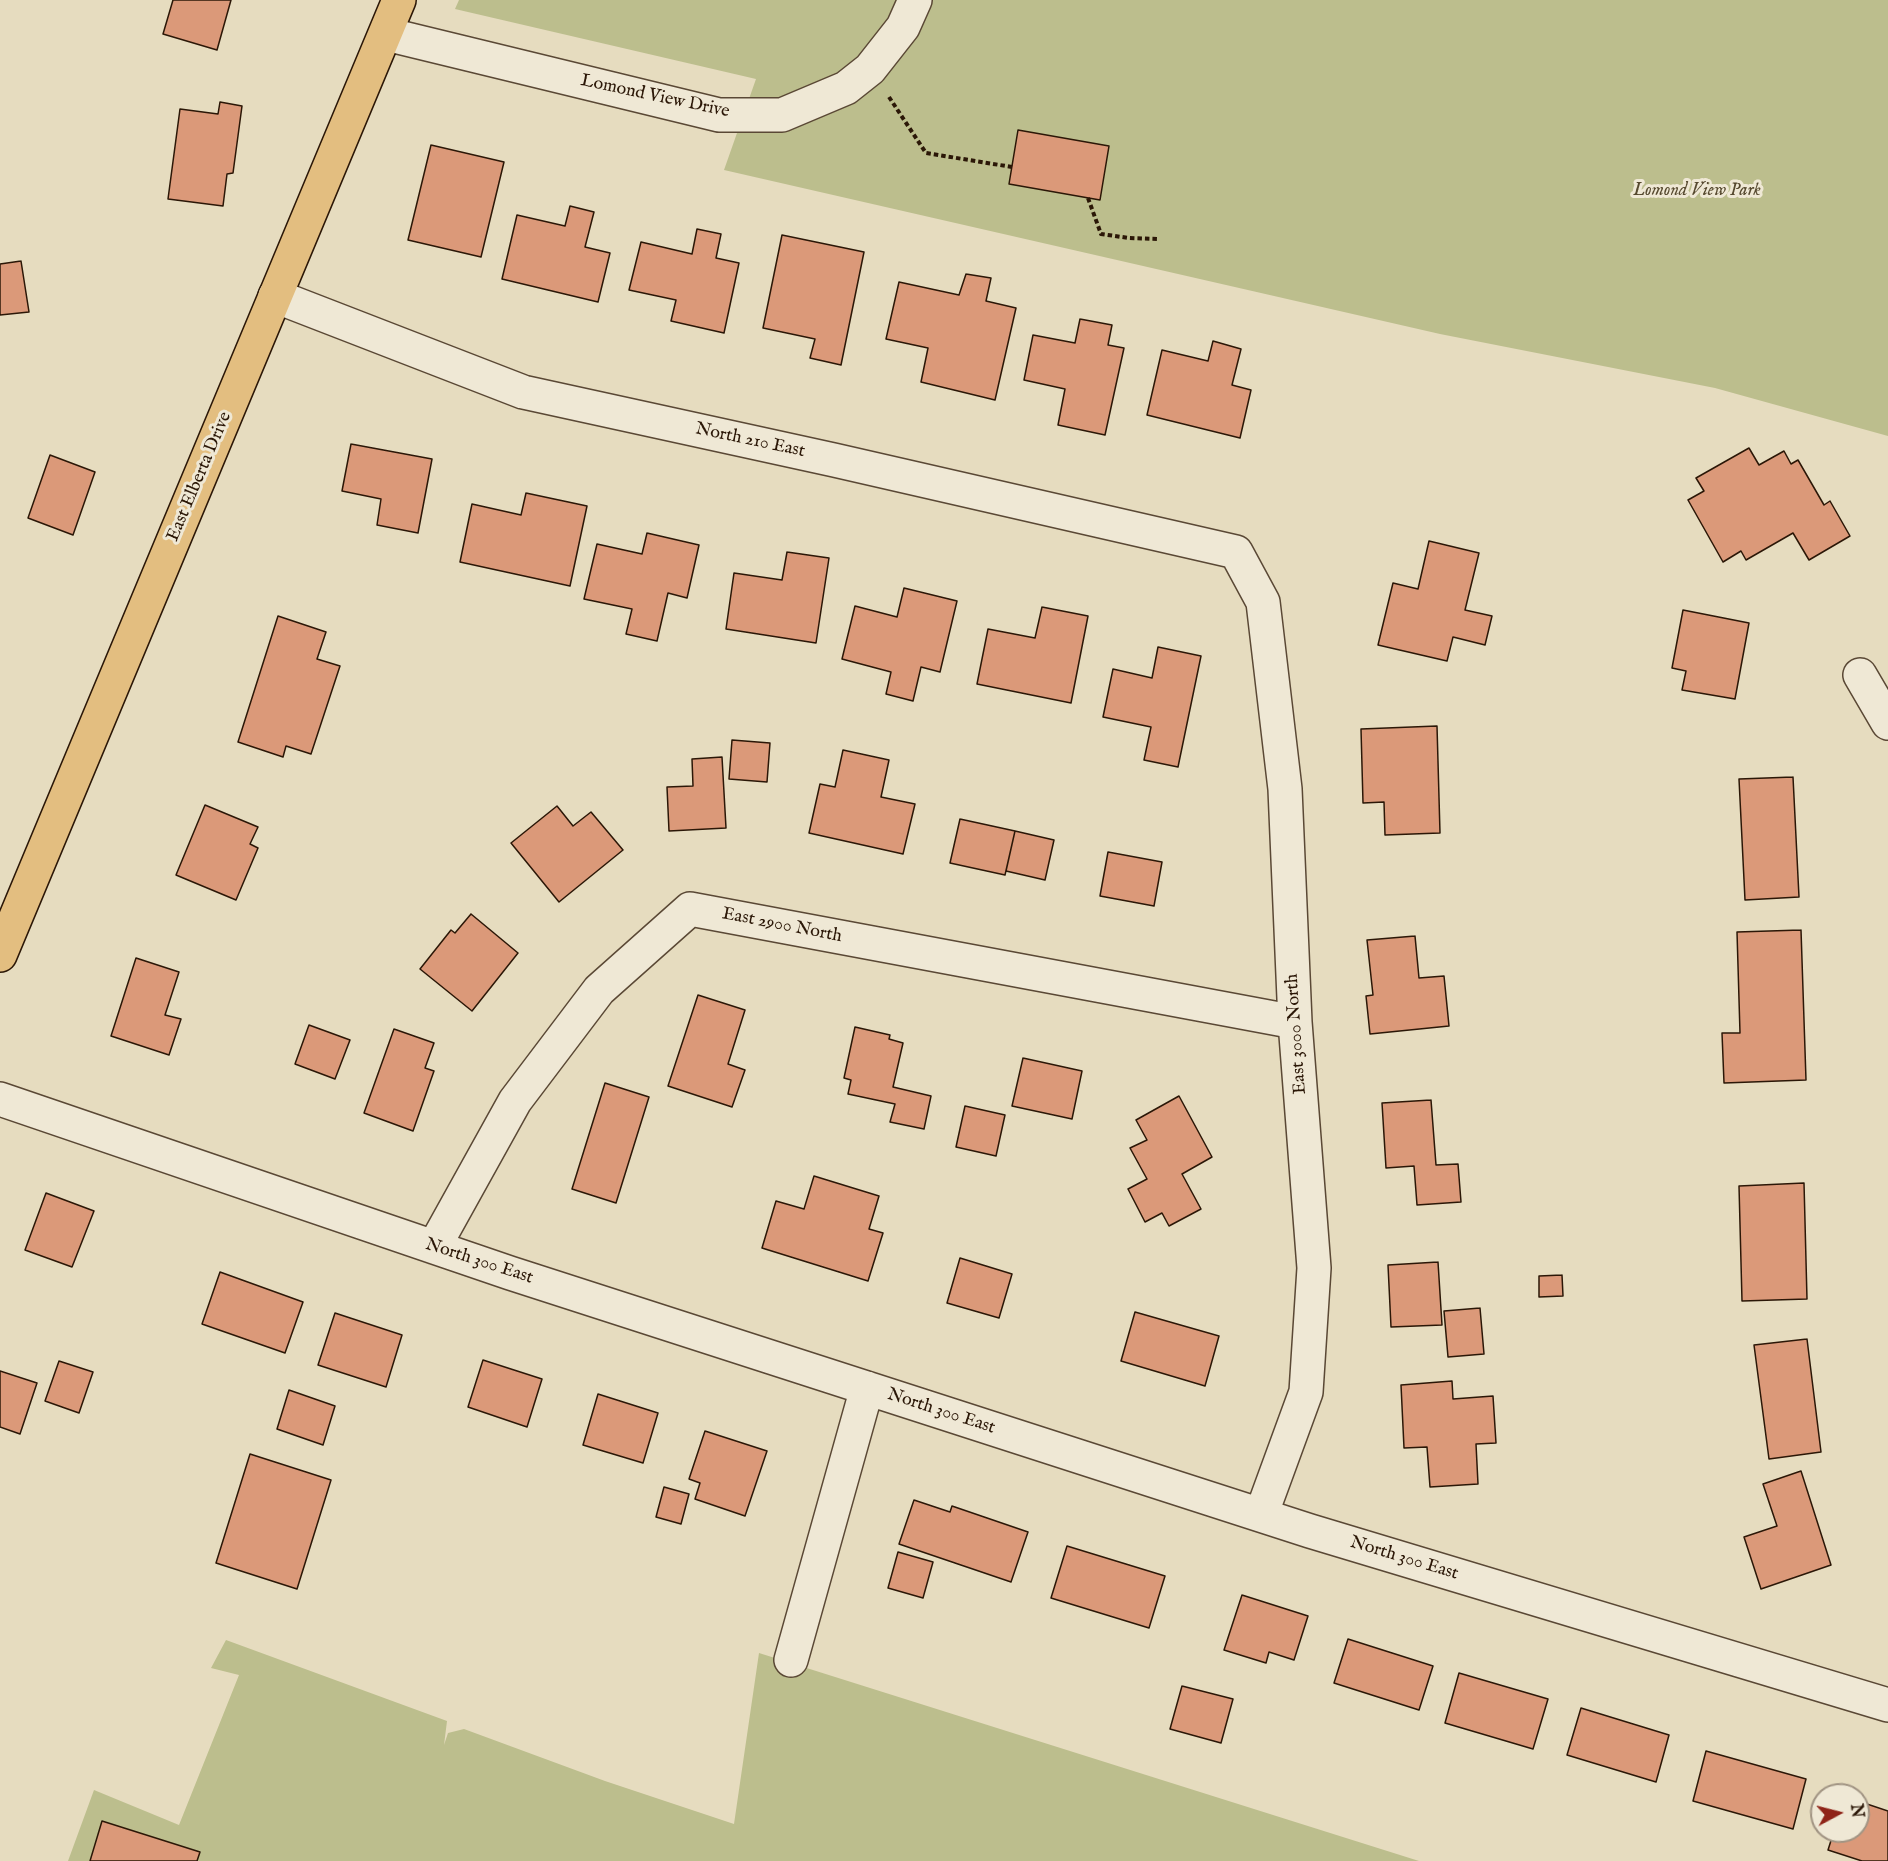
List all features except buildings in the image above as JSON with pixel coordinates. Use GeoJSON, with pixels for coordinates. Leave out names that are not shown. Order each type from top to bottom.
{"type":"FeatureCollection","features":[{"type":"Feature","properties":{"kind":"main road","name":"East Elberta Drive"},"geometry":{"type":"LineString","coordinates":[[0,955],[399,0]]}},
{"type":"Feature","properties":{"kind":"street","name":"Lomond View Drive"},"geometry":{"type":"LineString","coordinates":[[386,34],[719,114],[782,115],[846,88],[870,69],[903,27],[915,0]]}},
{"type":"Feature","properties":{"kind":"street","name":"North 210 East"},"geometry":{"type":"LineString","coordinates":[[275,296],[523,392],[834,459],[1236,552]]}},
{"type":"Feature","properties":{"kind":"street","name":"East 3000 North"},"geometry":{"type":"LineString","coordinates":[[1236,552],[1263,602],[1285,789],[1295,1022],[1314,1268],[1306,1392],[1261,1515]]}},
{"type":"Feature","properties":{"kind":"street"},"geometry":{"type":"LineString","coordinates":[[1860,675],[1888,723]]}},
{"type":"Feature","properties":{"kind":"street","name":"East 2900 North"},"geometry":{"type":"LineString","coordinates":[[434,1247],[515,1101],[599,990],[690,909],[1295,1022]]}},
{"type":"Feature","properties":{"kind":"street","name":"North 300 East"},"geometry":{"type":"LineString","coordinates":[[0,1099],[434,1247],[1261,1515],[1888,1705]]}},
{"type":"Feature","properties":{"kind":"street"},"geometry":{"type":"LineString","coordinates":[[791,1660],[867,1388]]}},
{"type":"Feature","properties":{"kind":"path"},"geometry":{"type":"LineString","coordinates":[[870,69],[926,153],[1012,167]]}},
{"type":"Feature","properties":{"kind":"path"},"geometry":{"type":"LineString","coordinates":[[1089,198],[1101,234],[1157,239]]}},
{"type":"Feature","properties":{"kind":"green space","name":"Lomond View Park"},"geometry":{"type":"Polygon","coordinates":[[[459,0],[1888,0],[1888,436],[1715,388],[1440,334],[724,170],[756,79],[455,9],[459,0]]]}},
{"type":"Feature","properties":{"kind":"green space"},"geometry":{"type":"Polygon","coordinates":[[[226,1640],[447,1721],[444,1745],[448,1733],[464,1729],[605,1781],[734,1824],[759,1653],[1419,1861],[68,1861],[94,1790],[179,1825],[239,1675],[211,1668],[226,1640]]]}}]}
